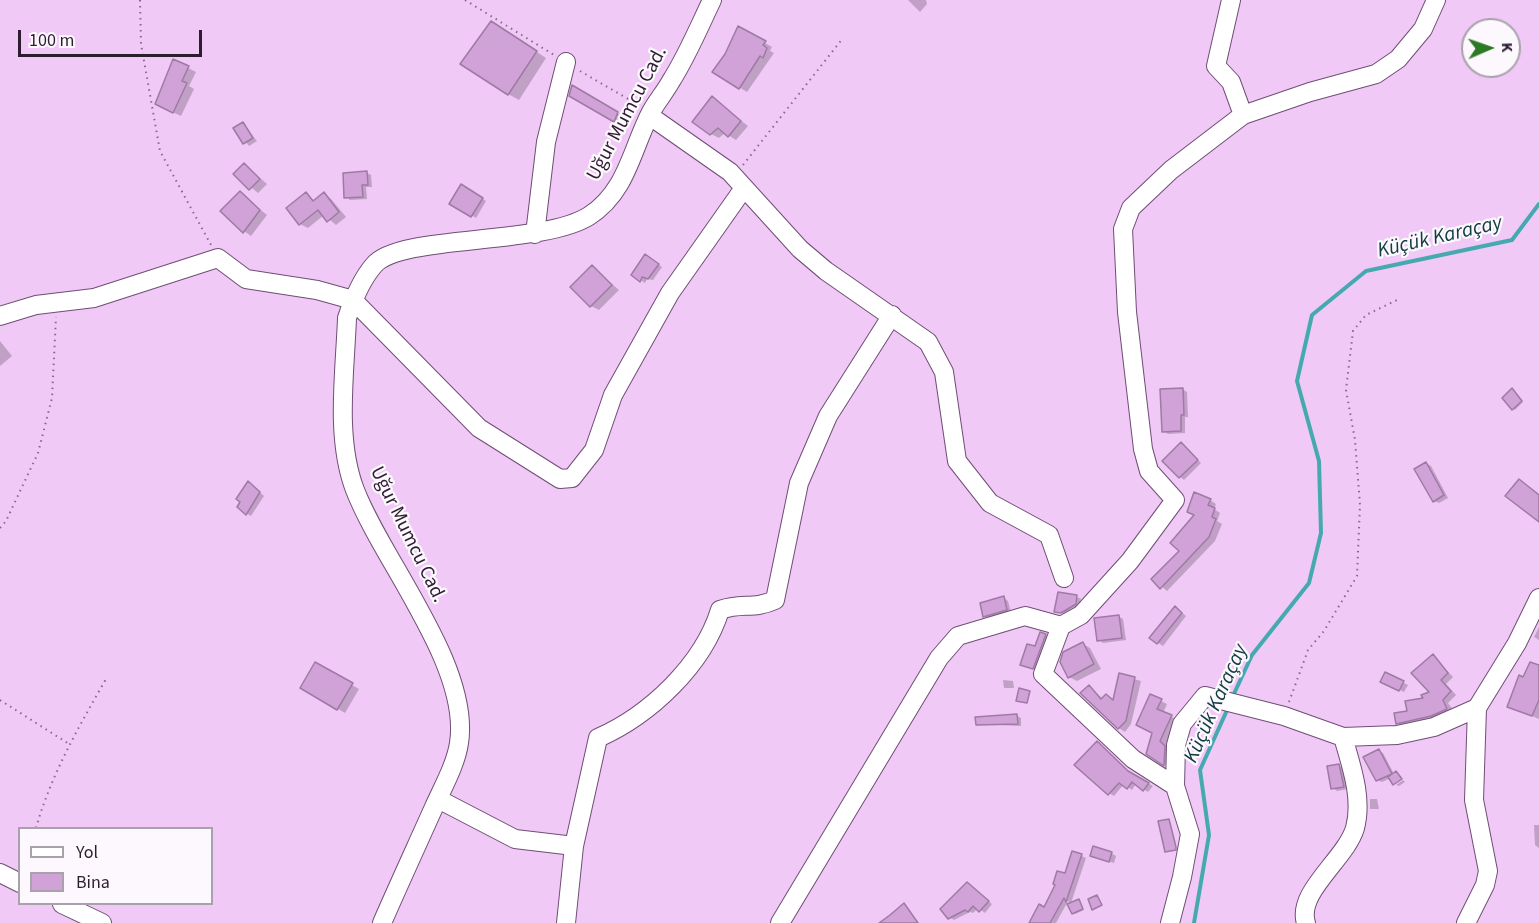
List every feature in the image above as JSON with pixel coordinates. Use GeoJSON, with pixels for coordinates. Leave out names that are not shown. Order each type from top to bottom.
{"type":"FeatureCollection","features":[{"type":"Feature","properties":{"kind":"street","name":"Uğur Mumcu Cad."},"geometry":{"type":"LineString","coordinates":[[382,923],[438,799],[459,745],[460,715],[451,677],[355,489],[345,454],[347,318],[353,300],[375,263],[400,252],[445,243],[535,234],[563,228],[590,215],[610,197],[628,169],[650,116],[672,80],[712,0]]}},
{"type":"Feature","properties":{"kind":"street"},"geometry":{"type":"LineString","coordinates":[[1231,0],[1216,66],[1231,82],[1243,115]]}},
{"type":"Feature","properties":{"kind":"street"},"geometry":{"type":"LineString","coordinates":[[1174,786],[1133,759],[1043,674],[1061,626],[1081,615],[1130,561],[1174,500],[1149,471],[1143,449],[1127,312],[1123,229],[1131,208],[1171,170],[1243,115],[1310,92],[1376,74],[1398,59],[1417,36],[1436,0]]}},
{"type":"Feature","properties":{"kind":"street"},"geometry":{"type":"LineString","coordinates":[[535,234],[546,142],[566,62]]}},
{"type":"Feature","properties":{"kind":"street"},"geometry":{"type":"LineString","coordinates":[[650,116],[730,172],[800,249],[826,271],[928,342],[944,372],[957,461],[990,503],[1049,535],[1064,578]]}},
{"type":"Feature","properties":{"kind":"street"},"geometry":{"type":"LineString","coordinates":[[0,316],[36,305],[94,298],[186,271],[218,258],[246,279],[317,290],[353,300],[479,428],[560,479],[572,478],[594,450],[614,395],[670,293],[744,188]]}},
{"type":"Feature","properties":{"kind":"street"},"geometry":{"type":"LineString","coordinates":[[566,923],[574,846],[598,738],[626,726],[684,674],[713,634],[720,610],[738,604],[758,608],[775,600],[799,483],[828,416],[892,315]]}},
{"type":"Feature","properties":{"kind":"street"},"geometry":{"type":"LineString","coordinates":[[1466,923],[1485,885],[1488,871],[1474,800],[1477,708],[1517,643],[1539,598]]}},
{"type":"Feature","properties":{"kind":"street"},"geometry":{"type":"LineString","coordinates":[[780,923],[939,658],[958,636],[1025,616],[1061,626]]}},
{"type":"Feature","properties":{"kind":"street"},"geometry":{"type":"LineString","coordinates":[[1170,923],[1190,834],[1174,786],[1176,745],[1182,724],[1205,696],[1284,716],[1343,737],[1397,735],[1434,727],[1477,708]]}},
{"type":"Feature","properties":{"kind":"street"},"geometry":{"type":"LineString","coordinates":[[1306,923],[1310,892],[1342,855],[1355,827],[1356,786],[1343,737]]}},
{"type":"Feature","properties":{"kind":"street"},"geometry":{"type":"LineString","coordinates":[[438,799],[515,839],[574,846]]}},
{"type":"Feature","properties":{"kind":"street"},"geometry":{"type":"LineString","coordinates":[[0,873],[18,881]]}},
{"type":"Feature","properties":{"kind":"street"},"geometry":{"type":"LineString","coordinates":[[66,905],[102,923]]}},
{"type":"Feature","properties":{"kind":"path"},"geometry":{"type":"LineString","coordinates":[[140,0],[141,44],[160,151],[218,258]]}},
{"type":"Feature","properties":{"kind":"path"},"geometry":{"type":"LineString","coordinates":[[743,166],[843,38]]}},
{"type":"Feature","properties":{"kind":"path"},"geometry":{"type":"LineString","coordinates":[[1284,716],[1308,650],[1324,630],[1357,576],[1359,483],[1346,390],[1353,331],[1366,315],[1397,300]]}},
{"type":"Feature","properties":{"kind":"path"},"geometry":{"type":"LineString","coordinates":[[0,528],[6,521],[38,453],[52,398],[56,303]]}},
{"type":"Feature","properties":{"kind":"path"},"geometry":{"type":"LineString","coordinates":[[36,827],[44,799],[69,744],[105,679]]}},
{"type":"Feature","properties":{"kind":"path"},"geometry":{"type":"LineString","coordinates":[[0,700],[69,744]]}},
{"type":"Feature","properties":{"kind":"building"},"geometry":{"type":"Polygon","coordinates":[[[491,21],[537,51],[508,95],[460,64],[491,21]]]}},
{"type":"Feature","properties":{"kind":"building"},"geometry":{"type":"Polygon","coordinates":[[[738,26],[766,41],[763,45],[767,48],[763,58],[760,56],[739,89],[712,72],[725,54],[738,26]]]}},
{"type":"Feature","properties":{"kind":"building"},"geometry":{"type":"Polygon","coordinates":[[[173,59],[189,66],[182,81],[187,83],[173,113],[155,104],[173,59]]]}},
{"type":"Feature","properties":{"kind":"building"},"geometry":{"type":"Polygon","coordinates":[[[572,85],[618,112],[614,122],[569,96],[572,85]]]}},
{"type":"Feature","properties":{"kind":"building"},"geometry":{"type":"Polygon","coordinates":[[[712,96],[741,121],[728,137],[718,128],[710,135],[692,122],[712,96]]]}},
{"type":"Feature","properties":{"kind":"building"},"geometry":{"type":"Polygon","coordinates":[[[243,122],[253,138],[243,144],[233,128],[243,122]]]}},
{"type":"Feature","properties":{"kind":"building"},"geometry":{"type":"Polygon","coordinates":[[[244,163],[260,179],[249,190],[233,174],[244,163]]]}},
{"type":"Feature","properties":{"kind":"building"},"geometry":{"type":"Polygon","coordinates":[[[367,171],[368,185],[362,185],[363,197],[344,198],[343,173],[367,171]]]}},
{"type":"Feature","properties":{"kind":"building"},"geometry":{"type":"Polygon","coordinates":[[[461,184],[483,198],[471,217],[449,204],[461,184]]]}},
{"type":"Feature","properties":{"kind":"building"},"geometry":{"type":"Polygon","coordinates":[[[240,191],[260,210],[243,233],[220,211],[240,191]]]}},
{"type":"Feature","properties":{"kind":"building"},"geometry":{"type":"Polygon","coordinates":[[[306,192],[313,201],[324,192],[339,212],[327,222],[318,210],[299,225],[286,208],[306,192]]]}},
{"type":"Feature","properties":{"kind":"building"},"geometry":{"type":"Polygon","coordinates":[[[645,254],[659,264],[648,279],[642,277],[640,282],[631,275],[645,254]]]}},
{"type":"Feature","properties":{"kind":"building"},"geometry":{"type":"Polygon","coordinates":[[[592,265],[612,285],[590,307],[570,287],[592,265]]]}},
{"type":"Feature","properties":{"kind":"building"},"geometry":{"type":"Polygon","coordinates":[[[1183,388],[1184,415],[1181,415],[1181,431],[1162,432],[1160,389],[1183,388]]]}},
{"type":"Feature","properties":{"kind":"building"},"geometry":{"type":"Polygon","coordinates":[[[1512,388],[1522,401],[1512,410],[1502,398],[1512,388]]]}},
{"type":"Feature","properties":{"kind":"building"},"geometry":{"type":"Polygon","coordinates":[[[1181,442],[1198,460],[1179,478],[1162,461],[1181,442]]]}},
{"type":"Feature","properties":{"kind":"building"},"geometry":{"type":"Polygon","coordinates":[[[1426,462],[1444,495],[1433,502],[1414,469],[1426,462]]]}},
{"type":"Feature","properties":{"kind":"building"},"geometry":{"type":"Polygon","coordinates":[[[1519,479],[1539,495],[1539,522],[1505,496],[1519,479]]]}},
{"type":"Feature","properties":{"kind":"building"},"geometry":{"type":"Polygon","coordinates":[[[248,481],[260,492],[246,515],[237,507],[240,502],[236,499],[248,481]]]}},
{"type":"Feature","properties":{"kind":"building"},"geometry":{"type":"Polygon","coordinates":[[[1194,492],[1211,499],[1208,505],[1215,508],[1212,517],[1216,519],[1209,537],[1160,589],[1151,579],[1179,551],[1170,543],[1194,515],[1187,512],[1194,492]]]}},
{"type":"Feature","properties":{"kind":"building"},"geometry":{"type":"Polygon","coordinates":[[[1058,592],[1077,595],[1076,604],[1061,613],[1054,612],[1058,592]]]}},
{"type":"Feature","properties":{"kind":"building"},"geometry":{"type":"Polygon","coordinates":[[[1004,596],[1007,610],[983,617],[980,603],[1004,596]]]}},
{"type":"Feature","properties":{"kind":"building"},"geometry":{"type":"Polygon","coordinates":[[[1175,606],[1182,613],[1157,644],[1149,638],[1175,606]]]}},
{"type":"Feature","properties":{"kind":"building"},"geometry":{"type":"Polygon","coordinates":[[[1119,615],[1122,638],[1097,641],[1094,618],[1119,615]]]}},
{"type":"Feature","properties":{"kind":"building"},"geometry":{"type":"Polygon","coordinates":[[[1040,632],[1046,634],[1033,669],[1020,665],[1027,644],[1035,646],[1040,632]]]}},
{"type":"Feature","properties":{"kind":"building"},"geometry":{"type":"Polygon","coordinates":[[[1083,642],[1094,664],[1068,678],[1060,662],[1063,652],[1083,642]]]}},
{"type":"Feature","properties":{"kind":"building"},"geometry":{"type":"Polygon","coordinates":[[[1433,654],[1448,673],[1441,680],[1451,691],[1443,700],[1447,709],[1431,716],[1396,724],[1394,713],[1407,711],[1405,701],[1423,698],[1421,695],[1429,692],[1411,673],[1433,654]]]}},
{"type":"Feature","properties":{"kind":"building"},"geometry":{"type":"Polygon","coordinates":[[[315,662],[353,683],[337,710],[300,688],[315,662]]]}},
{"type":"Feature","properties":{"kind":"building"},"geometry":{"type":"Polygon","coordinates":[[[1530,662],[1539,665],[1539,700],[1532,716],[1507,707],[1519,675],[1523,677],[1530,662]]]}},
{"type":"Feature","properties":{"kind":"building"},"geometry":{"type":"Polygon","coordinates":[[[1385,672],[1404,681],[1399,691],[1380,682],[1385,672]]]}},
{"type":"Feature","properties":{"kind":"building"},"geometry":{"type":"Polygon","coordinates":[[[1119,673],[1135,677],[1126,721],[1118,729],[1080,693],[1089,685],[1101,699],[1106,694],[1113,700],[1119,673]]]}},
{"type":"Feature","properties":{"kind":"building"},"geometry":{"type":"Polygon","coordinates":[[[1019,688],[1030,691],[1027,703],[1016,701],[1019,688]]]}},
{"type":"Feature","properties":{"kind":"building"},"geometry":{"type":"Polygon","coordinates":[[[1150,694],[1162,699],[1157,709],[1172,715],[1160,741],[1165,746],[1164,766],[1146,754],[1152,733],[1136,725],[1150,694]]]}},
{"type":"Feature","properties":{"kind":"building"},"geometry":{"type":"Polygon","coordinates":[[[1017,714],[1018,724],[976,725],[975,717],[1017,714]]]}},
{"type":"Feature","properties":{"kind":"building"},"geometry":{"type":"Polygon","coordinates":[[[1097,741],[1128,771],[1149,783],[1143,791],[1132,782],[1127,789],[1119,783],[1108,795],[1074,765],[1097,741]]]}},
{"type":"Feature","properties":{"kind":"building"},"geometry":{"type":"Polygon","coordinates":[[[1379,749],[1392,774],[1376,781],[1363,757],[1379,749]]]}},
{"type":"Feature","properties":{"kind":"building"},"geometry":{"type":"Polygon","coordinates":[[[1339,764],[1344,787],[1331,789],[1327,766],[1339,764]]]}},
{"type":"Feature","properties":{"kind":"building"},"geometry":{"type":"Polygon","coordinates":[[[1396,771],[1402,779],[1393,785],[1388,777],[1396,771]]]}},
{"type":"Feature","properties":{"kind":"building"},"geometry":{"type":"Polygon","coordinates":[[[1169,819],[1176,850],[1165,852],[1158,821],[1169,819]]]}},
{"type":"Feature","properties":{"kind":"building"},"geometry":{"type":"Polygon","coordinates":[[[1093,846],[1112,852],[1109,862],[1090,856],[1093,846]]]}},
{"type":"Feature","properties":{"kind":"building"},"geometry":{"type":"Polygon","coordinates":[[[1072,851],[1082,854],[1066,902],[1064,898],[1050,923],[1029,923],[1039,904],[1044,907],[1055,885],[1053,884],[1057,871],[1065,873],[1072,851]]]}},
{"type":"Feature","properties":{"kind":"building"},"geometry":{"type":"Polygon","coordinates":[[[967,882],[989,901],[979,912],[973,906],[968,912],[965,910],[948,919],[940,909],[967,882]]]}},
{"type":"Feature","properties":{"kind":"building"},"geometry":{"type":"Polygon","coordinates":[[[1097,895],[1102,905],[1092,910],[1088,899],[1097,895]]]}},
{"type":"Feature","properties":{"kind":"building"},"geometry":{"type":"Polygon","coordinates":[[[1079,899],[1083,909],[1072,914],[1067,904],[1079,899]]]}},
{"type":"Feature","properties":{"kind":"building"},"geometry":{"type":"Polygon","coordinates":[[[904,903],[918,923],[879,923],[890,915],[904,903]]]}},
{"type":"Feature","properties":{"kind":"waterway","name":"Küçük Karaçay"},"geometry":{"type":"LineString","coordinates":[[1232,698],[1252,655],[1309,583],[1321,533],[1319,461],[1297,381],[1312,315],[1366,271],[1512,240],[1539,204]]}},
{"type":"Feature","properties":{"kind":"waterway","name":"Küçük Karaçay"},"geometry":{"type":"LineString","coordinates":[[1194,923],[1209,835],[1200,770],[1228,708]]}}]}
